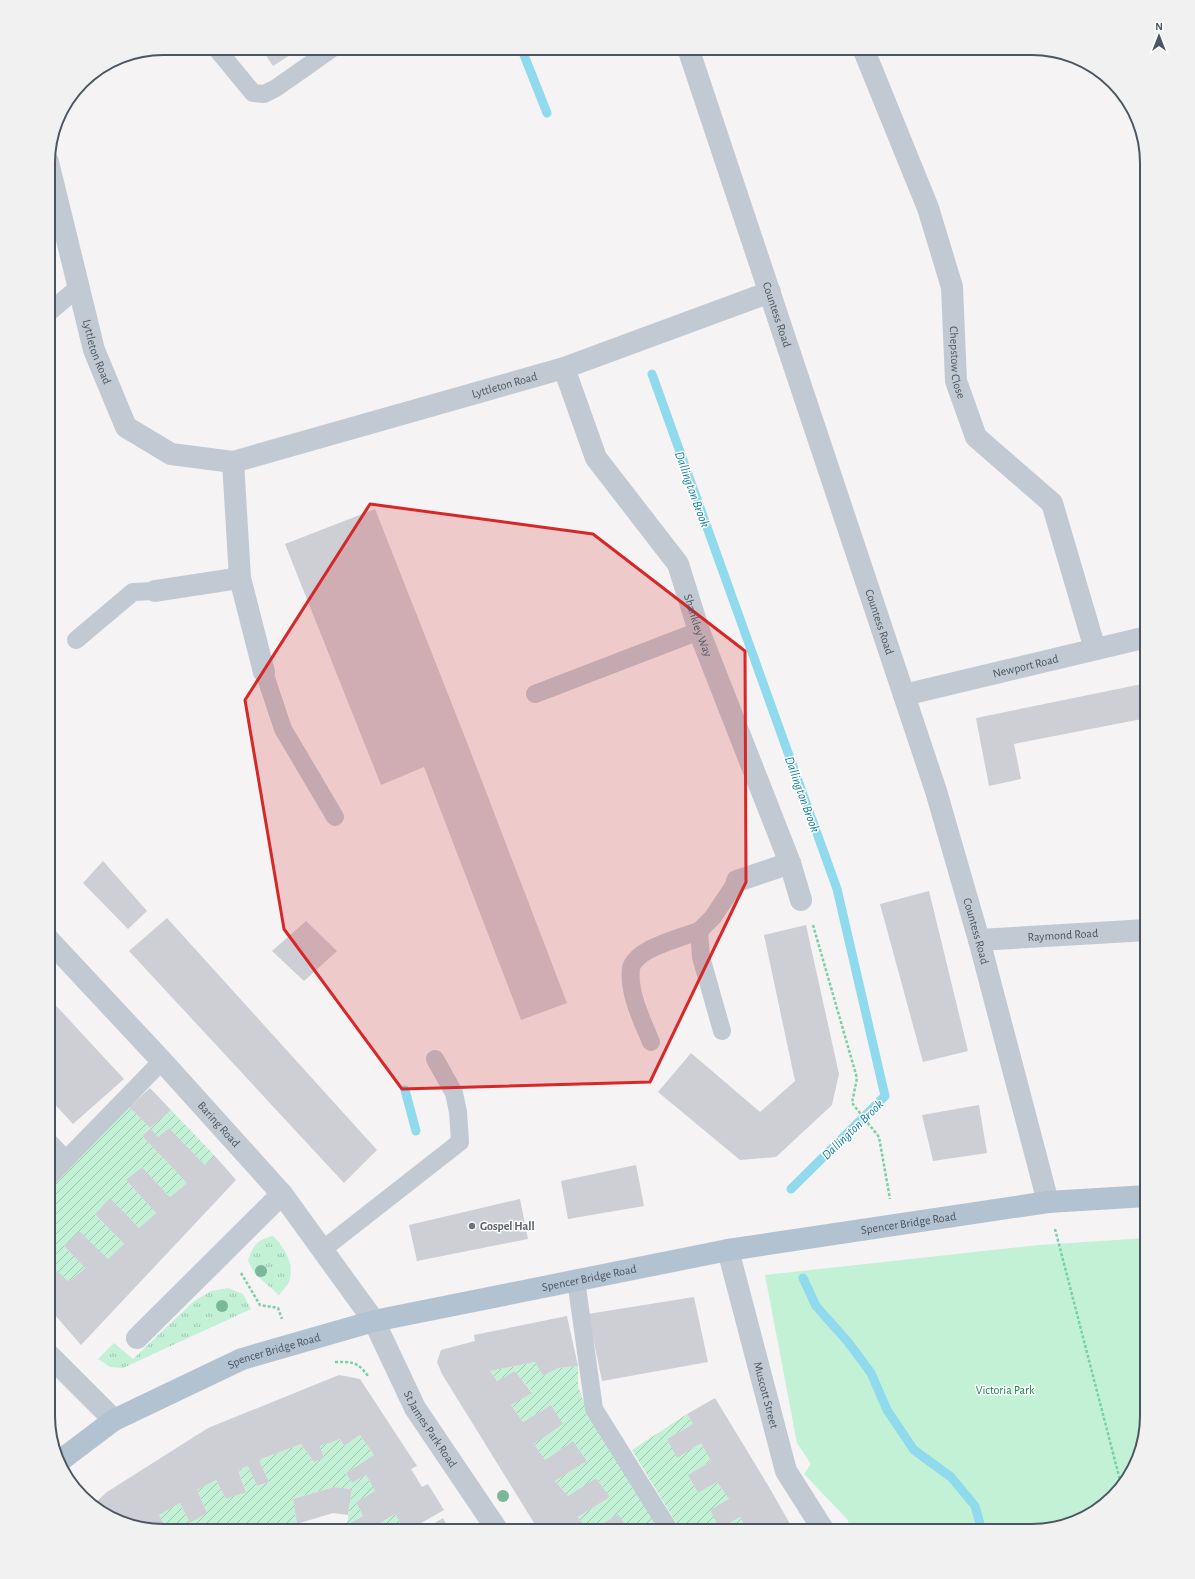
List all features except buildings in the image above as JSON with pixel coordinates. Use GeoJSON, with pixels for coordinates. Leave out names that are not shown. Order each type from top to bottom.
{"type":"FeatureCollection","features":[{"type":"Feature","properties":{"kind":"main road","name":"Spencer Bridge Road"},"geometry":{"type":"LineString","coordinates":[[64,1458],[114,1420],[242,1359],[374,1321],[728,1250],[1048,1202],[1140,1196]]}},
{"type":"Feature","properties":{"kind":"street","name":"Countess Road"},"geometry":{"type":"LineString","coordinates":[[690,55],[936,791],[979,940],[1048,1202]]}},
{"type":"Feature","properties":{"kind":"street","name":"Chepstow Close"},"geometry":{"type":"LineString","coordinates":[[866,55],[928,208],[952,287],[956,381],[976,437],[1052,503],[1095,649]]}},
{"type":"Feature","properties":{"kind":"street","name":"Lyttleton Road"},"geometry":{"type":"LineString","coordinates":[[55,190],[94,350],[126,428],[171,454],[233,462],[564,368],[770,292]]}},
{"type":"Feature","properties":{"kind":"street","name":"Shankley Way"},"geometry":{"type":"LineString","coordinates":[[564,368],[596,458],[678,564],[699,631],[790,863],[801,900]]}},
{"type":"Feature","properties":{"kind":"street"},"geometry":{"type":"LineString","coordinates":[[233,462],[240,578],[264,672]]}},
{"type":"Feature","properties":{"kind":"street"},"geometry":{"type":"LineString","coordinates":[[155,591],[240,578]]}},
{"type":"Feature","properties":{"kind":"street","name":"Newport Road"},"geometry":{"type":"LineString","coordinates":[[904,695],[1140,639]]}},
{"type":"Feature","properties":{"kind":"street"},"geometry":{"type":"LineString","coordinates":[[737,881],[790,863]]}},
{"type":"Feature","properties":{"kind":"street","name":"Raymond Road"},"geometry":{"type":"LineString","coordinates":[[979,940],[1140,930]]}},
{"type":"Feature","properties":{"kind":"street","name":"Baring Road"},"geometry":{"type":"LineString","coordinates":[[55,946],[162,1061],[282,1194],[374,1321]]}},
{"type":"Feature","properties":{"kind":"street"},"geometry":{"type":"LineString","coordinates":[[137,1338],[282,1194]]}},
{"type":"Feature","properties":{"kind":"street","name":"Muscott Street"},"geometry":{"type":"LineString","coordinates":[[728,1250],[786,1471],[820,1524]]}},
{"type":"Feature","properties":{"kind":"street","name":"St James Park Road"},"geometry":{"type":"LineString","coordinates":[[374,1321],[415,1408],[493,1524]]}},
{"type":"Feature","properties":{"kind":"street"},"geometry":{"type":"LineString","coordinates":[[55,1361],[114,1420]]}},
{"type":"Feature","properties":{"kind":"lane"},"geometry":{"type":"LineString","coordinates":[[222,55],[253,92],[264,94],[276,88],[323,55]]}},
{"type":"Feature","properties":{"kind":"lane"},"geometry":{"type":"LineString","coordinates":[[55,307],[79,287]]}},
{"type":"Feature","properties":{"kind":"lane"},"geometry":{"type":"LineString","coordinates":[[76,640],[133,592],[155,591]]}},
{"type":"Feature","properties":{"kind":"lane"},"geometry":{"type":"LineString","coordinates":[[535,694],[699,631]]}},
{"type":"Feature","properties":{"kind":"lane"},"geometry":{"type":"LineString","coordinates":[[264,672],[283,730],[335,817]]}},
{"type":"Feature","properties":{"kind":"lane"},"geometry":{"type":"LineString","coordinates":[[651,1042],[637,1006],[631,983],[631,967],[646,951],[699,932],[713,916],[737,881]]}},
{"type":"Feature","properties":{"kind":"lane"},"geometry":{"type":"LineString","coordinates":[[699,932],[701,957],[722,1031]]}},
{"type":"Feature","properties":{"kind":"lane"},"geometry":{"type":"LineString","coordinates":[[322,1250],[460,1142],[458,1112],[454,1093],[435,1059]]}},
{"type":"Feature","properties":{"kind":"lane"},"geometry":{"type":"LineString","coordinates":[[55,1171],[162,1061]]}},
{"type":"Feature","properties":{"kind":"lane"},"geometry":{"type":"LineString","coordinates":[[55,1148],[66,1160]]}},
{"type":"Feature","properties":{"kind":"lane"},"geometry":{"type":"LineString","coordinates":[[576,1280],[594,1409],[666,1524]]}},
{"type":"Feature","properties":{"kind":"path"},"geometry":{"type":"LineString","coordinates":[[801,900],[808,907],[857,1078],[852,1103],[879,1137],[894,1225]]}},
{"type":"Feature","properties":{"kind":"path"},"geometry":{"type":"LineString","coordinates":[[1048,1202],[1120,1479]]}},
{"type":"Feature","properties":{"kind":"path"},"geometry":{"type":"LineString","coordinates":[[243,1233],[240,1270],[260,1305],[278,1308]]}},
{"type":"Feature","properties":{"kind":"path"},"geometry":{"type":"LineString","coordinates":[[350,1362],[360,1365],[369,1378]]}},
{"type":"Feature","properties":{"kind":"highlighted area"},"geometry":{"type":"Polygon","coordinates":[[[370,504],[593,534],[745,651],[746,882],[650,1082],[402,1089],[284,929],[245,700],[370,504]]]}},
{"type":"Feature","properties":{"kind":"green space"},"geometry":{"type":"Polygon","coordinates":[[[129,1107],[150,1128],[171,1110],[215,1156],[205,1165],[169,1128],[158,1137],[149,1128],[142,1136],[187,1183],[170,1197],[142,1167],[126,1180],[156,1213],[139,1228],[110,1199],[95,1214],[124,1244],[108,1259],[79,1232],[64,1246],[85,1268],[69,1282],[55,1269],[55,1183],[129,1107]]]}},
{"type":"Feature","properties":{"kind":"green space"},"geometry":{"type":"Polygon","coordinates":[[[273,1236],[285,1251],[291,1269],[289,1282],[279,1295],[255,1274],[248,1261],[251,1251],[256,1244],[263,1239],[273,1236]]]}},
{"type":"Feature","properties":{"kind":"green space","name":"Victoria Park"},"geometry":{"type":"Polygon","coordinates":[[[1140,1238],[1139,1430],[1132,1457],[1118,1482],[1092,1506],[1073,1516],[1046,1523],[850,1524],[846,1518],[804,1474],[811,1464],[797,1443],[765,1275],[1039,1245],[1140,1238]]]}},
{"type":"Feature","properties":{"kind":"green space"},"geometry":{"type":"Polygon","coordinates":[[[228,1288],[243,1294],[251,1309],[123,1368],[110,1367],[98,1359],[114,1343],[133,1359],[193,1302],[211,1291],[228,1288]]]}},
{"type":"Feature","properties":{"kind":"green space"},"geometry":{"type":"Polygon","coordinates":[[[535,1362],[543,1376],[558,1368],[578,1366],[578,1386],[583,1400],[659,1524],[625,1524],[618,1514],[602,1524],[583,1524],[578,1517],[610,1497],[596,1478],[568,1496],[555,1481],[587,1461],[573,1441],[545,1460],[534,1444],[557,1415],[551,1405],[523,1422],[511,1405],[532,1392],[515,1371],[497,1381],[490,1371],[535,1362]]]}},
{"type":"Feature","properties":{"kind":"green space"},"geometry":{"type":"Polygon","coordinates":[[[687,1414],[693,1424],[667,1439],[673,1448],[701,1443],[711,1461],[688,1475],[698,1493],[717,1482],[729,1499],[722,1524],[677,1524],[632,1450],[687,1414]]]}},
{"type":"Feature","properties":{"kind":"green space"},"geometry":{"type":"Polygon","coordinates":[[[360,1435],[374,1455],[346,1473],[352,1483],[366,1475],[375,1491],[356,1502],[363,1516],[349,1524],[347,1524],[352,1489],[334,1487],[293,1499],[297,1524],[165,1524],[159,1515],[180,1503],[190,1523],[207,1513],[197,1490],[216,1480],[226,1499],[246,1491],[238,1470],[248,1466],[257,1486],[269,1482],[259,1460],[301,1444],[314,1462],[324,1458],[320,1446],[340,1439],[344,1446],[360,1435]]]}},
{"type":"Feature","properties":{"kind":"green space"},"geometry":{"type":"Polygon","coordinates":[[[395,1514],[401,1524],[379,1524],[395,1514]]]}},
{"type":"Feature","properties":{"kind":"green space"},"geometry":{"type":"Polygon","coordinates":[[[740,1517],[744,1524],[729,1524],[740,1517]]]}},
{"type":"Feature","properties":{"kind":"waterway","name":"Dallington Brook"},"geometry":{"type":"LineString","coordinates":[[524,55],[547,113]]}},
{"type":"Feature","properties":{"kind":"waterway","name":"Dallington Brook"},"geometry":{"type":"LineString","coordinates":[[652,374],[837,889],[885,1096],[791,1189]]}},
{"type":"Feature","properties":{"kind":"waterway"},"geometry":{"type":"LineString","coordinates":[[405,1090],[416,1131]]}},
{"type":"Feature","properties":{"kind":"waterway","name":"Dallington Brook"},"geometry":{"type":"LineString","coordinates":[[803,1278],[816,1306],[848,1342],[871,1373],[887,1410],[914,1450],[951,1477],[975,1506],[980,1524]]}},
{"type":"Feature","properties":{"kind":"place","name":"Gospel Hall"},"geometry":{"type":"Point","coordinates":[472,1226]}}]}
